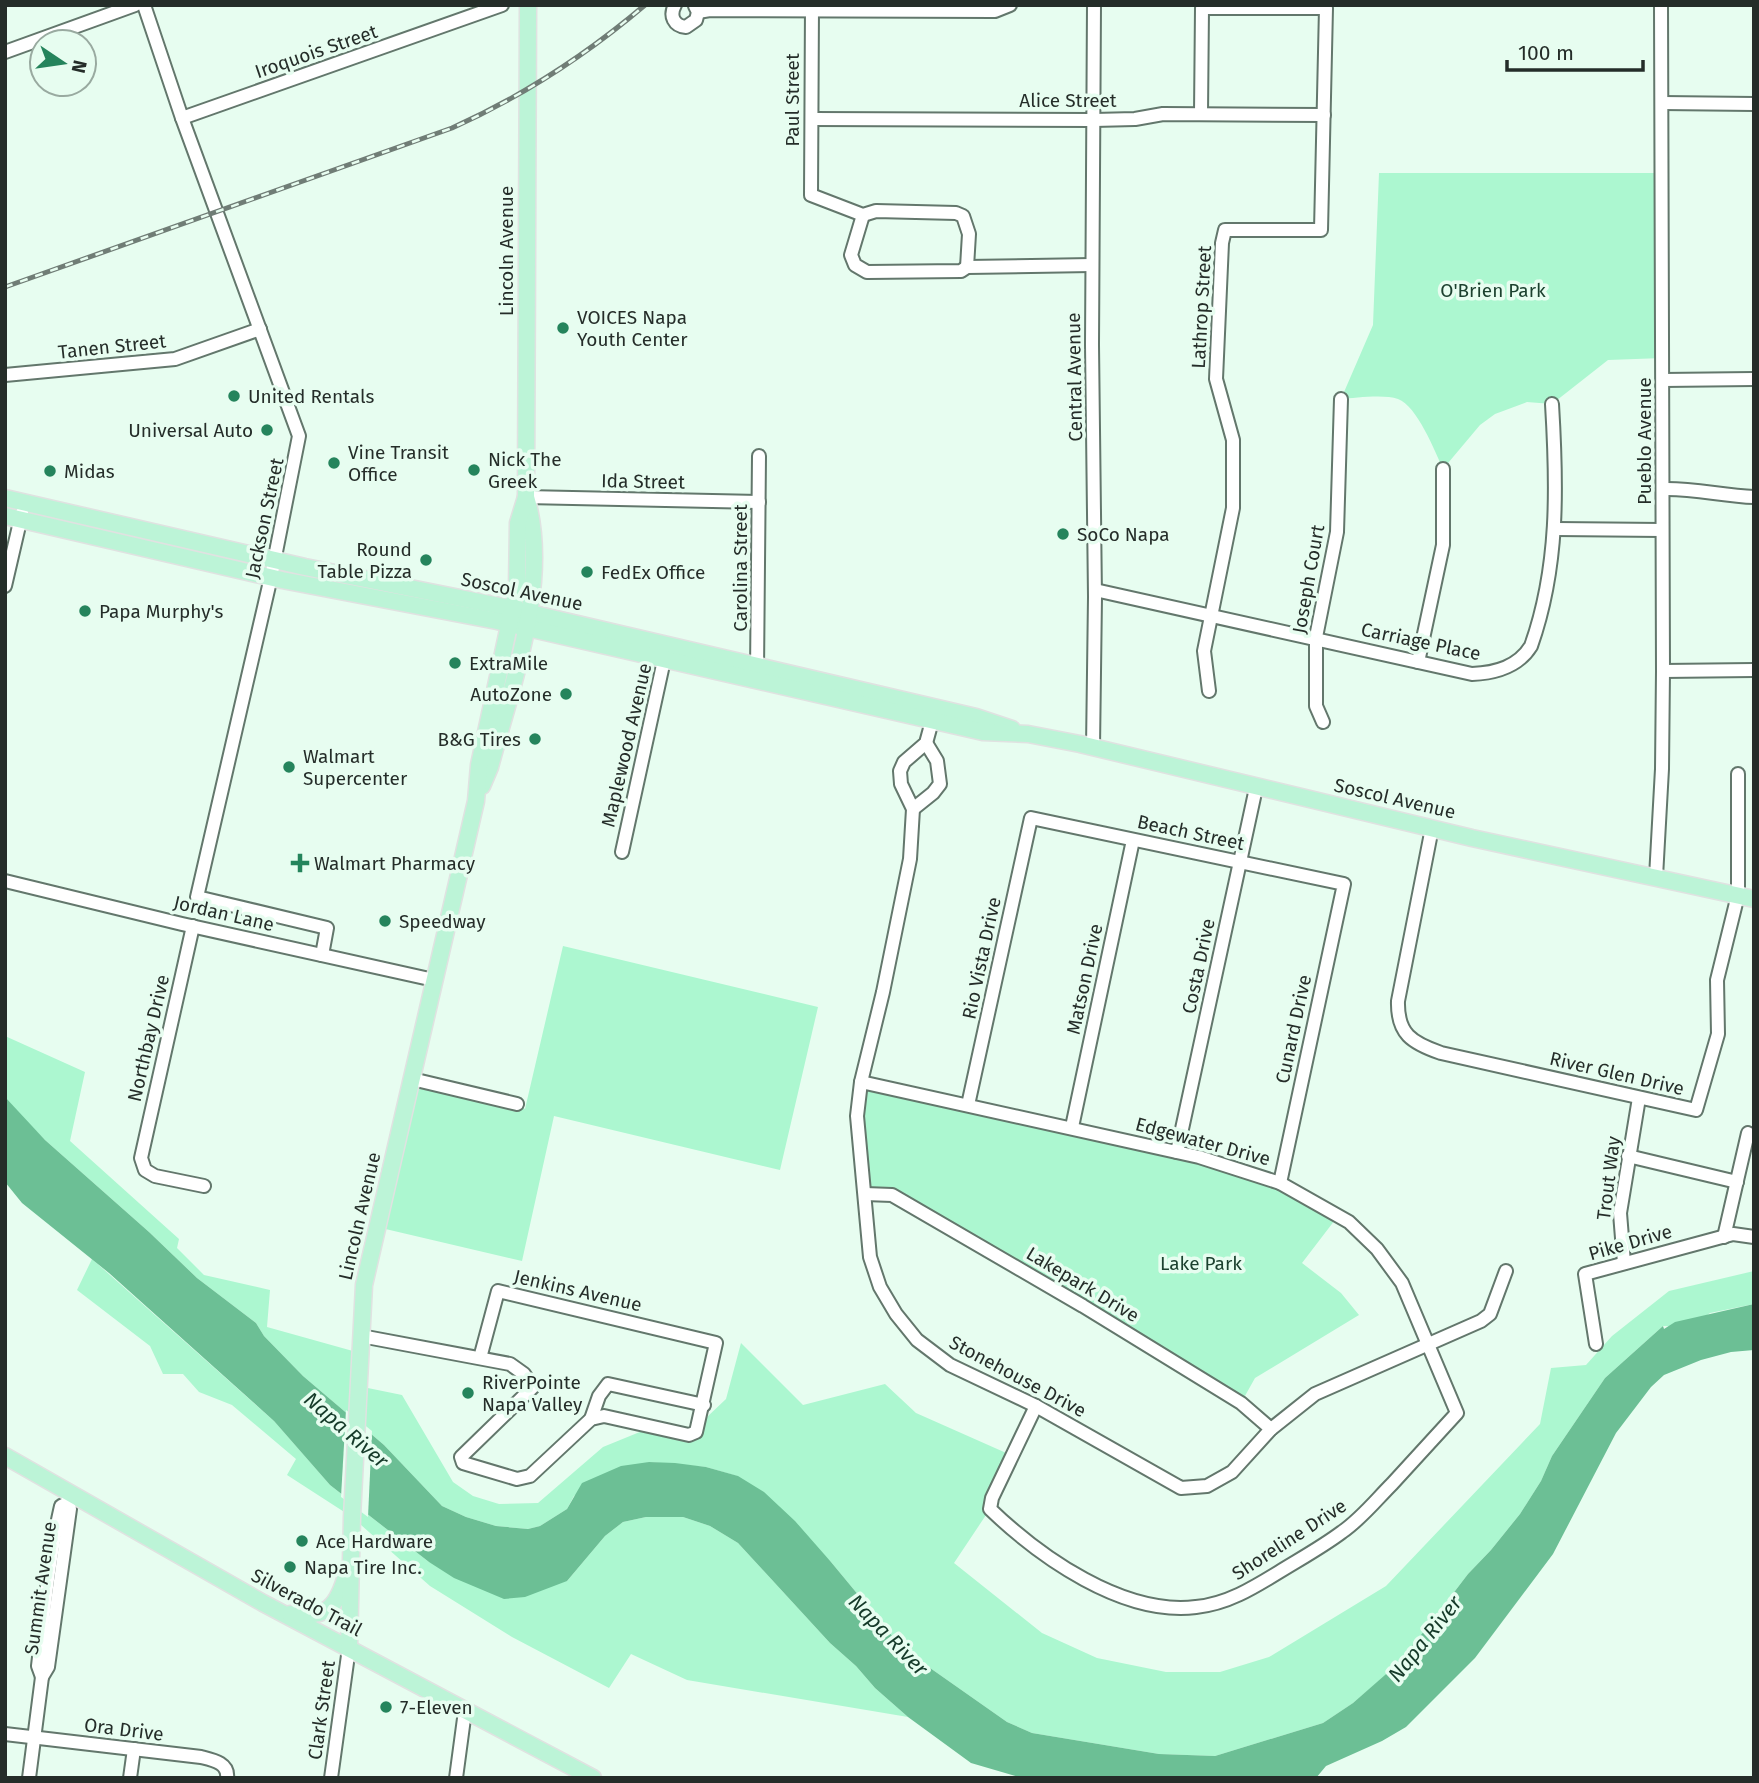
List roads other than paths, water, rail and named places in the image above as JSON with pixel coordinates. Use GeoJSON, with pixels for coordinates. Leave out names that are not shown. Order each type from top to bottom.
{"type":"FeatureCollection","features":[{"type":"Feature","properties":{"kind":"main road","name":"Lincoln Avenue"},"geometry":{"type":"LineString","coordinates":[[476,802],[479,765],[518,575],[518,523],[526,497],[528,5]]}},
{"type":"Feature","properties":{"kind":"main road","name":"Lincoln Avenue"},"geometry":{"type":"LineString","coordinates":[[349,1648],[350,1556],[362,1307],[369,1262],[476,802],[490,767],[532,602],[534,521],[526,497]]}},
{"type":"Feature","properties":{"kind":"main road","name":"Soscol Avenue"},"geometry":{"type":"LineString","coordinates":[[5,498],[934,714],[983,732],[1028,734],[1093,747],[1256,788],[1746,897]]}},
{"type":"Feature","properties":{"kind":"main road","name":"Soscol Avenue"},"geometry":{"type":"LineString","coordinates":[[13,518],[271,577],[511,616]]}},
{"type":"Feature","properties":{"kind":"main road","name":"Silverado Trail"},"geometry":{"type":"LineString","coordinates":[[5,1456],[69,1499],[593,1778]]}},
{"type":"Feature","properties":{"kind":"main road"},"geometry":{"type":"LineString","coordinates":[[282,1613],[309,1616],[330,1609],[341,1590],[350,1556]]}},
{"type":"Feature","properties":{"kind":"street"},"geometry":{"type":"LineString","coordinates":[[5,52],[135,5]]}},
{"type":"Feature","properties":{"kind":"street","name":"Jackson Street"},"geometry":{"type":"LineString","coordinates":[[145,5],[182,118],[299,436],[275,560],[197,897],[327,928],[322,955]]}},
{"type":"Feature","properties":{"kind":"street","name":"Iroquois Street"},"geometry":{"type":"LineString","coordinates":[[182,118],[502,5]]}},
{"type":"Feature","properties":{"kind":"street"},"geometry":{"type":"LineString","coordinates":[[675,5],[672,10],[673,19],[682,27],[694,23],[696,9],[995,11],[1010,5]]}},
{"type":"Feature","properties":{"kind":"street","name":"Central Avenue"},"geometry":{"type":"LineString","coordinates":[[1093,747],[1094,5]]}},
{"type":"Feature","properties":{"kind":"street","name":"Pueblo Avenue"},"geometry":{"type":"LineString","coordinates":[[1656,877],[1662,769],[1663,671],[1661,5]]}},
{"type":"Feature","properties":{"kind":"street","name":"Paul Street"},"geometry":{"type":"LineString","coordinates":[[811,8],[811,195],[863,215]]}},
{"type":"Feature","properties":{"kind":"street","name":"Lathrop Street"},"geometry":{"type":"LineString","coordinates":[[1201,113],[1202,8],[1326,8],[1321,230],[1225,230],[1222,243],[1216,379],[1233,440],[1233,508],[1210,615]]}},
{"type":"Feature","properties":{"kind":"street"},"geometry":{"type":"LineString","coordinates":[[1662,103],[1754,104]]}},
{"type":"Feature","properties":{"kind":"street","name":"Alice Street"},"geometry":{"type":"LineString","coordinates":[[812,119],[1094,120],[1201,113],[1324,115]]}},
{"type":"Feature","properties":{"kind":"street"},"geometry":{"type":"LineString","coordinates":[[967,267],[969,234],[964,216],[956,213],[879,211],[863,215],[851,255],[855,265],[867,272],[1093,265]]}},
{"type":"Feature","properties":{"kind":"street","name":"Tanen Street"},"geometry":{"type":"LineString","coordinates":[[5,375],[175,359],[260,330]]}},
{"type":"Feature","properties":{"kind":"street"},"geometry":{"type":"LineString","coordinates":[[1663,380],[1754,379]]}},
{"type":"Feature","properties":{"kind":"street","name":"Joseph Court"},"geometry":{"type":"LineString","coordinates":[[1323,722],[1316,706],[1316,638],[1337,532],[1341,399]]}},
{"type":"Feature","properties":{"kind":"street","name":"Carriage Place"},"geometry":{"type":"LineString","coordinates":[[1095,590],[1472,674],[1485,674],[1507,667],[1524,657],[1536,633],[1553,555],[1557,474],[1552,404]]}},
{"type":"Feature","properties":{"kind":"street","name":"Carolina Street"},"geometry":{"type":"LineString","coordinates":[[757,673],[760,456]]}},
{"type":"Feature","properties":{"kind":"street"},"geometry":{"type":"LineString","coordinates":[[1418,662],[1443,545],[1443,470]]}},
{"type":"Feature","properties":{"kind":"street"},"geometry":{"type":"LineString","coordinates":[[1663,489],[1706,490],[1754,497]]}},
{"type":"Feature","properties":{"kind":"street","name":"Ida Street"},"geometry":{"type":"LineString","coordinates":[[526,497],[759,502]]}},
{"type":"Feature","properties":{"kind":"street"},"geometry":{"type":"LineString","coordinates":[[5,586],[13,518],[25,503]]}},
{"type":"Feature","properties":{"kind":"street"},"geometry":{"type":"LineString","coordinates":[[1556,529],[1662,530]]}},
{"type":"Feature","properties":{"kind":"street"},"geometry":{"type":"LineString","coordinates":[[1209,691],[1204,650],[1210,615]]}},
{"type":"Feature","properties":{"kind":"street","name":"Maplewood Avenue"},"geometry":{"type":"LineString","coordinates":[[622,852],[666,652]]}},
{"type":"Feature","properties":{"kind":"street"},"geometry":{"type":"LineString","coordinates":[[1663,671],[1754,670]]}},
{"type":"Feature","properties":{"kind":"street","name":"Stonehouse Drive"},"geometry":{"type":"LineString","coordinates":[[934,714],[926,743],[904,762],[900,771],[901,784],[913,809],[910,859],[861,1082],[857,1116],[870,1257],[880,1287],[896,1314],[917,1339],[950,1365],[1036,1406],[1181,1488],[1207,1486],[1232,1472],[1271,1429],[1315,1394],[1481,1321],[1490,1314],[1506,1271]]}},
{"type":"Feature","properties":{"kind":"street"},"geometry":{"type":"LineString","coordinates":[[913,809],[933,793],[940,783],[937,761],[926,743]]}},
{"type":"Feature","properties":{"kind":"street","name":"River Glen Drive"},"geometry":{"type":"LineString","coordinates":[[1432,828],[1398,1000],[1398,1016],[1405,1033],[1420,1046],[1441,1053],[1696,1110],[1718,1034],[1717,980],[1746,897],[1738,774]]}},
{"type":"Feature","properties":{"kind":"street","name":"Costa Drive"},"geometry":{"type":"LineString","coordinates":[[1177,1152],[1256,788]]}},
{"type":"Feature","properties":{"kind":"street","name":"Beach Street"},"geometry":{"type":"LineString","coordinates":[[1031,818],[1344,884]]}},
{"type":"Feature","properties":{"kind":"street","name":"Rio Vista Drive"},"geometry":{"type":"LineString","coordinates":[[968,1105],[1031,818]]}},
{"type":"Feature","properties":{"kind":"street","name":"Matson Drive"},"geometry":{"type":"LineString","coordinates":[[1072,1127],[1133,840]]}},
{"type":"Feature","properties":{"kind":"street","name":"Jordan Lane"},"geometry":{"type":"LineString","coordinates":[[5,881],[434,980]]}},
{"type":"Feature","properties":{"kind":"street","name":"Cunard Drive"},"geometry":{"type":"LineString","coordinates":[[1280,1183],[1344,884]]}},
{"type":"Feature","properties":{"kind":"street","name":"Northbay Drive"},"geometry":{"type":"LineString","coordinates":[[193,926],[141,1158],[145,1170],[155,1176],[204,1186]]}},
{"type":"Feature","properties":{"kind":"street"},"geometry":{"type":"LineString","coordinates":[[412,1079],[517,1104]]}},
{"type":"Feature","properties":{"kind":"street","name":"Edgewater Drive"},"geometry":{"type":"LineString","coordinates":[[861,1082],[1177,1152],[1280,1183],[1349,1222],[1377,1249],[1402,1283],[1457,1413]]}},
{"type":"Feature","properties":{"kind":"street","name":"Trout Way"},"geometry":{"type":"LineString","coordinates":[[1624,1263],[1620,1213],[1639,1098]]}},
{"type":"Feature","properties":{"kind":"street"},"geometry":{"type":"LineString","coordinates":[[1724,1237],[1748,1133]]}},
{"type":"Feature","properties":{"kind":"street"},"geometry":{"type":"LineString","coordinates":[[1628,1156],[1737,1182]]}},
{"type":"Feature","properties":{"kind":"street","name":"Lakepark Drive"},"geometry":{"type":"LineString","coordinates":[[865,1194],[892,1195],[1083,1306],[1241,1403],[1271,1429]]}},
{"type":"Feature","properties":{"kind":"street","name":"Pike Drive"},"geometry":{"type":"LineString","coordinates":[[1596,1344],[1585,1274],[1733,1234],[1754,1237]]}},
{"type":"Feature","properties":{"kind":"street","name":"Jenkins Avenue"},"geometry":{"type":"LineString","coordinates":[[480,1358],[498,1291],[716,1343],[704,1405]]}},
{"type":"Feature","properties":{"kind":"street"},"geometry":{"type":"LineString","coordinates":[[360,1336],[517,1367],[533,1387],[461,1457],[463,1463],[517,1479],[530,1476],[591,1419],[598,1396],[608,1384],[704,1405],[699,1427],[696,1432],[688,1435],[604,1416],[591,1419]]}},
{"type":"Feature","properties":{"kind":"street","name":"Shoreline Drive"},"geometry":{"type":"LineString","coordinates":[[1036,1406],[992,1498],[990,1509],[1059,1566],[1088,1582],[1119,1595],[1176,1608],[1195,1608],[1230,1599],[1344,1531],[1457,1413]]}},
{"type":"Feature","properties":{"kind":"street","name":"Summit Avenue"},"geometry":{"type":"LineString","coordinates":[[29,1778],[42,1677],[48,1667],[70,1509],[69,1499]]}},
{"type":"Feature","properties":{"kind":"street","name":"Clark Street"},"geometry":{"type":"LineString","coordinates":[[331,1778],[349,1648]]}},
{"type":"Feature","properties":{"kind":"street"},"geometry":{"type":"LineString","coordinates":[[456,1778],[465,1711]]}},
{"type":"Feature","properties":{"kind":"street","name":"Ora Drive"},"geometry":{"type":"LineString","coordinates":[[5,1734],[210,1759],[225,1767],[227,1778]]}},
{"type":"Feature","properties":{"kind":"street"},"geometry":{"type":"LineString","coordinates":[[130,1778],[134,1749]]}},
{"type":"Feature","properties":{"kind":"water","name":"Napa River"},"geometry":{"type":"Polygon","coordinates":[[[5,1097],[45,1140],[197,1278],[256,1323],[264,1336],[303,1376],[384,1445],[442,1506],[496,1526],[528,1529],[540,1526],[567,1509],[582,1483],[621,1466],[649,1462],[675,1463],[706,1467],[738,1476],[764,1492],[795,1521],[903,1649],[1007,1722],[1032,1733],[1159,1754],[1215,1756],[1323,1723],[1353,1703],[1393,1668],[1520,1514],[1541,1481],[1552,1456],[1605,1378],[1663,1326],[1664,1329],[1675,1322],[1754,1304],[1754,1350],[1731,1352],[1701,1360],[1664,1375],[1651,1387],[1616,1433],[1553,1554],[1475,1658],[1406,1727],[1326,1766],[1316,1778],[1022,1778],[971,1763],[908,1717],[830,1643],[738,1543],[710,1526],[683,1517],[646,1517],[623,1522],[605,1536],[567,1581],[525,1597],[504,1599],[454,1578],[429,1562],[330,1485],[274,1421],[109,1273],[22,1203],[5,1182],[5,1097]]]}},
{"type":"Feature","properties":{"kind":"railway"},"geometry":{"type":"LineString","coordinates":[[5,287],[452,128],[553,74],[645,5]]}},
{"type":"Feature","properties":{"kind":"place","name":"VOICES Napa Youth Center"},"geometry":{"type":"Point","coordinates":[563,328]}},
{"type":"Feature","properties":{"kind":"place","name":"United Rentals"},"geometry":{"type":"Point","coordinates":[234,396]}},
{"type":"Feature","properties":{"kind":"place","name":"Universal Auto"},"geometry":{"type":"Point","coordinates":[267,430]}},
{"type":"Feature","properties":{"kind":"place","name":"Vine Transit Office"},"geometry":{"type":"Point","coordinates":[334,463]}},
{"type":"Feature","properties":{"kind":"place","name":"Nick The Greek"},"geometry":{"type":"Point","coordinates":[474,470]}},
{"type":"Feature","properties":{"kind":"place","name":"Midas"},"geometry":{"type":"Point","coordinates":[50,471]}},
{"type":"Feature","properties":{"kind":"place","name":"SoCo Napa"},"geometry":{"type":"Point","coordinates":[1063,534]}},
{"type":"Feature","properties":{"kind":"place","name":"Round Table Pizza"},"geometry":{"type":"Point","coordinates":[426,560]}},
{"type":"Feature","properties":{"kind":"place","name":"FedEx Office"},"geometry":{"type":"Point","coordinates":[587,572]}},
{"type":"Feature","properties":{"kind":"place","name":"Papa Murphy's"},"geometry":{"type":"Point","coordinates":[85,611]}},
{"type":"Feature","properties":{"kind":"place","name":"ExtraMile"},"geometry":{"type":"Point","coordinates":[455,663]}},
{"type":"Feature","properties":{"kind":"place","name":"AutoZone"},"geometry":{"type":"Point","coordinates":[566,694]}},
{"type":"Feature","properties":{"kind":"place","name":"B&G Tires"},"geometry":{"type":"Point","coordinates":[535,739]}},
{"type":"Feature","properties":{"kind":"place","name":"Walmart Supercenter"},"geometry":{"type":"Point","coordinates":[289,767]}},
{"type":"Feature","properties":{"kind":"place","name":"Walmart Pharmacy"},"geometry":{"type":"Point","coordinates":[300,863]}},
{"type":"Feature","properties":{"kind":"place","name":"Speedway"},"geometry":{"type":"Point","coordinates":[385,921]}},
{"type":"Feature","properties":{"kind":"place","name":"RiverPointe Napa Valley"},"geometry":{"type":"Point","coordinates":[468,1393]}},
{"type":"Feature","properties":{"kind":"place","name":"Ace Hardware"},"geometry":{"type":"Point","coordinates":[302,1541]}},
{"type":"Feature","properties":{"kind":"place","name":"Napa Tire Inc."},"geometry":{"type":"Point","coordinates":[290,1567]}},
{"type":"Feature","properties":{"kind":"place","name":"7-Eleven"},"geometry":{"type":"Point","coordinates":[386,1707]}},
{"type":"Feature","properties":{"kind":"park label","name":"O'Brien Park"},"geometry":{"type":"Point","coordinates":[1493,290]}},
{"type":"Feature","properties":{"kind":"park label","name":"Lake Park"},"geometry":{"type":"Point","coordinates":[1201,1263]}}]}
